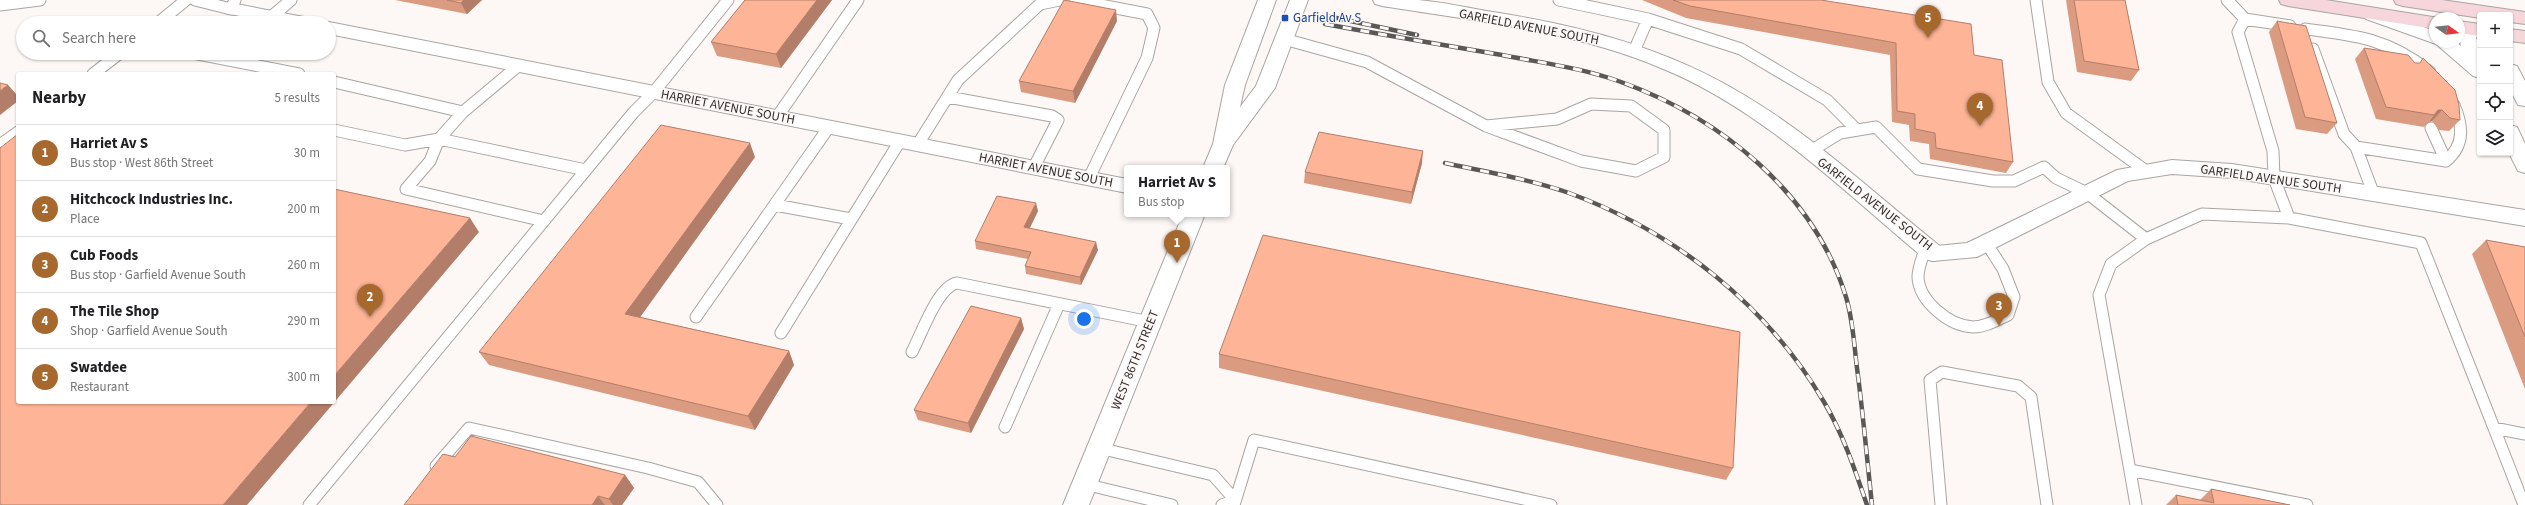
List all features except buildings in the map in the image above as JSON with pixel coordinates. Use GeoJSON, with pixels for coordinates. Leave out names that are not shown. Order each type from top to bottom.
{"type":"FeatureCollection","features":[{"type":"Feature","properties":{"kind":"main road"},"geometry":{"type":"LineString","coordinates":[[2288,0],[2429,22]]}},
{"type":"Feature","properties":{"kind":"main road"},"geometry":{"type":"LineString","coordinates":[[2403,0],[2471,26]]}},
{"type":"Feature","properties":{"kind":"main road"},"geometry":{"type":"LineString","coordinates":[[2513,16],[2525,18]]}},
{"type":"Feature","properties":{"kind":"main road"},"geometry":{"type":"LineString","coordinates":[[2513,35],[2525,37]]}},
{"type":"Feature","properties":{"kind":"street"},"geometry":{"type":"LineString","coordinates":[[1214,165],[1223,144],[1235,85],[1267,0]]}},
{"type":"Feature","properties":{"kind":"street"},"geometry":{"type":"LineString","coordinates":[[1223,144],[1264,88],[1299,0]]}},
{"type":"Feature","properties":{"kind":"street","name":"GARFIELD AVENUE SOUTH"},"geometry":{"type":"LineString","coordinates":[[1382,0],[1552,29],[1634,51],[1706,81],[1752,108],[1809,152],[1929,250],[1970,251],[1987,244],[2124,175],[2172,167],[2232,171],[2374,195],[2525,218]]}},
{"type":"Feature","properties":{"kind":"street"},"geometry":{"type":"LineString","coordinates":[[233,4],[268,16]]}},
{"type":"Feature","properties":{"kind":"street"},"geometry":{"type":"LineString","coordinates":[[2362,12],[2429,36]]}},
{"type":"Feature","properties":{"kind":"street"},"geometry":{"type":"LineString","coordinates":[[2471,26],[2467,38],[2477,60]]}},
{"type":"Feature","properties":{"kind":"street","name":"HARRIET AVENUE SOUTH"},"geometry":{"type":"LineString","coordinates":[[336,29],[1124,185]]}},
{"type":"Feature","properties":{"kind":"street"},"geometry":{"type":"LineString","coordinates":[[2452,48],[2465,57],[2477,69]]}},
{"type":"Feature","properties":{"kind":"street"},"geometry":{"type":"LineString","coordinates":[[2523,96],[2525,69]]}},
{"type":"Feature","properties":{"kind":"street"},"geometry":{"type":"LineString","coordinates":[[2513,76],[2523,96]]}},
{"type":"Feature","properties":{"kind":"street"},"geometry":{"type":"LineString","coordinates":[[2513,139],[2525,166]]}},
{"type":"Feature","properties":{"kind":"street","name":"WEST 86TH STREET"},"geometry":{"type":"LineString","coordinates":[[1080,495],[1193,217]]}},
{"type":"Feature","properties":{"kind":"lane"},"geometry":{"type":"LineString","coordinates":[[0,5],[40,0]]}},
{"type":"Feature","properties":{"kind":"lane"},"geometry":{"type":"LineString","coordinates":[[167,16],[186,0]]}},
{"type":"Feature","properties":{"kind":"lane"},"geometry":{"type":"LineString","coordinates":[[195,0],[233,4]]}},
{"type":"Feature","properties":{"kind":"lane"},"geometry":{"type":"LineString","coordinates":[[272,16],[291,0]]}},
{"type":"Feature","properties":{"kind":"lane"},"geometry":{"type":"LineString","coordinates":[[309,505],[633,113],[654,92],[728,0]]}},
{"type":"Feature","properties":{"kind":"lane"},"geometry":{"type":"LineString","coordinates":[[777,116],[816,63],[858,0]]}},
{"type":"Feature","properties":{"kind":"lane"},"geometry":{"type":"LineString","coordinates":[[918,144],[958,80],[1040,4],[1060,0]]}},
{"type":"Feature","properties":{"kind":"lane"},"geometry":{"type":"LineString","coordinates":[[1075,0],[1147,14],[1154,28],[1148,58],[1089,178]]}},
{"type":"Feature","properties":{"kind":"lane"},"geometry":{"type":"LineString","coordinates":[[1560,0],[1648,19],[1741,49],[1827,100],[1857,130]]}},
{"type":"Feature","properties":{"kind":"lane"},"geometry":{"type":"LineString","coordinates":[[2036,0],[2048,82],[2066,113],[2146,171]]}},
{"type":"Feature","properties":{"kind":"lane"},"geometry":{"type":"LineString","coordinates":[[2227,0],[2245,19],[2368,38],[2388,43],[2420,63],[2439,82]]}},
{"type":"Feature","properties":{"kind":"lane"},"geometry":{"type":"LineString","coordinates":[[1634,51],[1648,19]]}},
{"type":"Feature","properties":{"kind":"lane"},"geometry":{"type":"LineString","coordinates":[[2245,19],[2238,32],[2273,151],[2274,178],[2289,218]]}},
{"type":"Feature","properties":{"kind":"lane"},"geometry":{"type":"LineString","coordinates":[[2305,29],[2344,134],[2356,147],[2374,195]]}},
{"type":"Feature","properties":{"kind":"lane"},"geometry":{"type":"LineString","coordinates":[[1284,39],[1367,62],[1486,126],[1581,161],[1636,171],[1664,157],[1664,130],[1632,106],[1591,104],[1557,119],[1486,126]]}},
{"type":"Feature","properties":{"kind":"lane"},"geometry":{"type":"LineString","coordinates":[[2399,49],[2407,68]]}},
{"type":"Feature","properties":{"kind":"lane"},"geometry":{"type":"LineString","coordinates":[[96,72],[111,60]]}},
{"type":"Feature","properties":{"kind":"lane"},"geometry":{"type":"LineString","coordinates":[[228,60],[288,72]]}},
{"type":"Feature","properties":{"kind":"lane"},"geometry":{"type":"LineString","coordinates":[[518,66],[462,112],[439,139],[430,161],[406,189],[544,221]]}},
{"type":"Feature","properties":{"kind":"lane"},"geometry":{"type":"LineString","coordinates":[[336,82],[462,112]]}},
{"type":"Feature","properties":{"kind":"lane"},"geometry":{"type":"LineString","coordinates":[[948,97],[1052,116],[1058,120],[1034,167]]}},
{"type":"Feature","properties":{"kind":"lane"},"geometry":{"type":"LineString","coordinates":[[2356,147],[2446,161],[2455,154],[2461,140],[2462,130],[2459,116],[2450,98]]}},
{"type":"Feature","properties":{"kind":"lane"},"geometry":{"type":"LineString","coordinates":[[696,317],[829,127]]}},
{"type":"Feature","properties":{"kind":"lane"},"geometry":{"type":"LineString","coordinates":[[1809,152],[1840,133],[1876,127],[1918,169],[1993,181],[2014,181],[2044,167],[2056,178],[2087,193],[2146,239]]}},
{"type":"Feature","properties":{"kind":"lane"},"geometry":{"type":"LineString","coordinates":[[2431,128],[2446,161]]}},
{"type":"Feature","properties":{"kind":"lane"},"geometry":{"type":"LineString","coordinates":[[336,130],[405,145],[439,139],[586,170]]}},
{"type":"Feature","properties":{"kind":"lane"},"geometry":{"type":"LineString","coordinates":[[0,145],[16,133]]}},
{"type":"Feature","properties":{"kind":"lane"},"geometry":{"type":"LineString","coordinates":[[781,333],[900,141]]}},
{"type":"Feature","properties":{"kind":"lane"},"geometry":{"type":"LineString","coordinates":[[775,205],[851,219]]}},
{"type":"Feature","properties":{"kind":"lane"},"geometry":{"type":"LineString","coordinates":[[2136,505],[2099,295],[2111,264],[2146,239],[2202,214],[2289,218],[2421,243],[2524,505]]}},
{"type":"Feature","properties":{"kind":"lane"},"geometry":{"type":"LineString","coordinates":[[1929,250],[1918,277],[1927,302],[1951,320],[1968,326],[1989,325],[2008,315],[2014,297],[2003,269],[1987,244]]}},
{"type":"Feature","properties":{"kind":"lane"},"geometry":{"type":"LineString","coordinates":[[912,352],[942,292],[950,284],[957,283],[1150,322]]}},
{"type":"Feature","properties":{"kind":"lane"},"geometry":{"type":"LineString","coordinates":[[1005,427],[1059,304]]}},
{"type":"Feature","properties":{"kind":"lane"},"geometry":{"type":"LineString","coordinates":[[1941,505],[1930,380],[1942,372],[2018,386],[2031,397],[2047,505]]}},
{"type":"Feature","properties":{"kind":"lane"},"geometry":{"type":"LineString","coordinates":[[428,476],[450,447],[469,428],[648,468],[698,482],[717,505]]}},
{"type":"Feature","properties":{"kind":"lane"},"geometry":{"type":"LineString","coordinates":[[2494,428],[2525,434]]}},
{"type":"Feature","properties":{"kind":"lane"},"geometry":{"type":"LineString","coordinates":[[1234,503],[1254,440],[1551,505]]}},
{"type":"Feature","properties":{"kind":"lane"},"geometry":{"type":"LineString","coordinates":[[1099,448],[1214,475],[1234,503]]}},
{"type":"Feature","properties":{"kind":"lane"},"geometry":{"type":"LineString","coordinates":[[2130,470],[2307,505]]}},
{"type":"Feature","properties":{"kind":"lane"},"geometry":{"type":"LineString","coordinates":[[1080,495],[1172,505]]}},
{"type":"Feature","properties":{"kind":"lane"},"geometry":{"type":"LineString","coordinates":[[1222,505],[1234,503]]}},
{"type":"Feature","properties":{"kind":"railway"},"geometry":{"type":"LineString","coordinates":[[1327,16],[1417,35]]}},
{"type":"Feature","properties":{"kind":"railway"},"geometry":{"type":"LineString","coordinates":[[1325,24],[1547,63],[1607,77],[1658,97],[1694,116],[1728,138],[1759,164],[1787,193],[1811,225],[1831,259],[1846,297],[1853,332],[1872,505]]}},
{"type":"Feature","properties":{"kind":"railway"},"geometry":{"type":"LineString","coordinates":[[1445,163],[1539,184],[1569,193],[1608,209],[1645,228],[1681,250],[1714,275],[1746,303],[1775,333],[1801,366],[1831,414],[1848,452],[1867,505]]}},
{"type":"Feature","properties":{"kind":"place","name":"Garfield Av S"},"geometry":{"type":"Point","coordinates":[1285,18]}},
{"type":"Feature","properties":{"kind":"place","name":"Swatdee"},"geometry":{"type":"Point","coordinates":[1928,38]}},
{"type":"Feature","properties":{"kind":"place","name":"The Tile Shop"},"geometry":{"type":"Point","coordinates":[1980,126]}},
{"type":"Feature","properties":{"kind":"place","name":"Harriet Av S"},"geometry":{"type":"Point","coordinates":[1177,263]}},
{"type":"Feature","properties":{"kind":"place","name":"Hitchcock Industries Inc."},"geometry":{"type":"Point","coordinates":[370,317]}},
{"type":"Feature","properties":{"kind":"place","name":"Cub Foods"},"geometry":{"type":"Point","coordinates":[1999,326]}}]}
